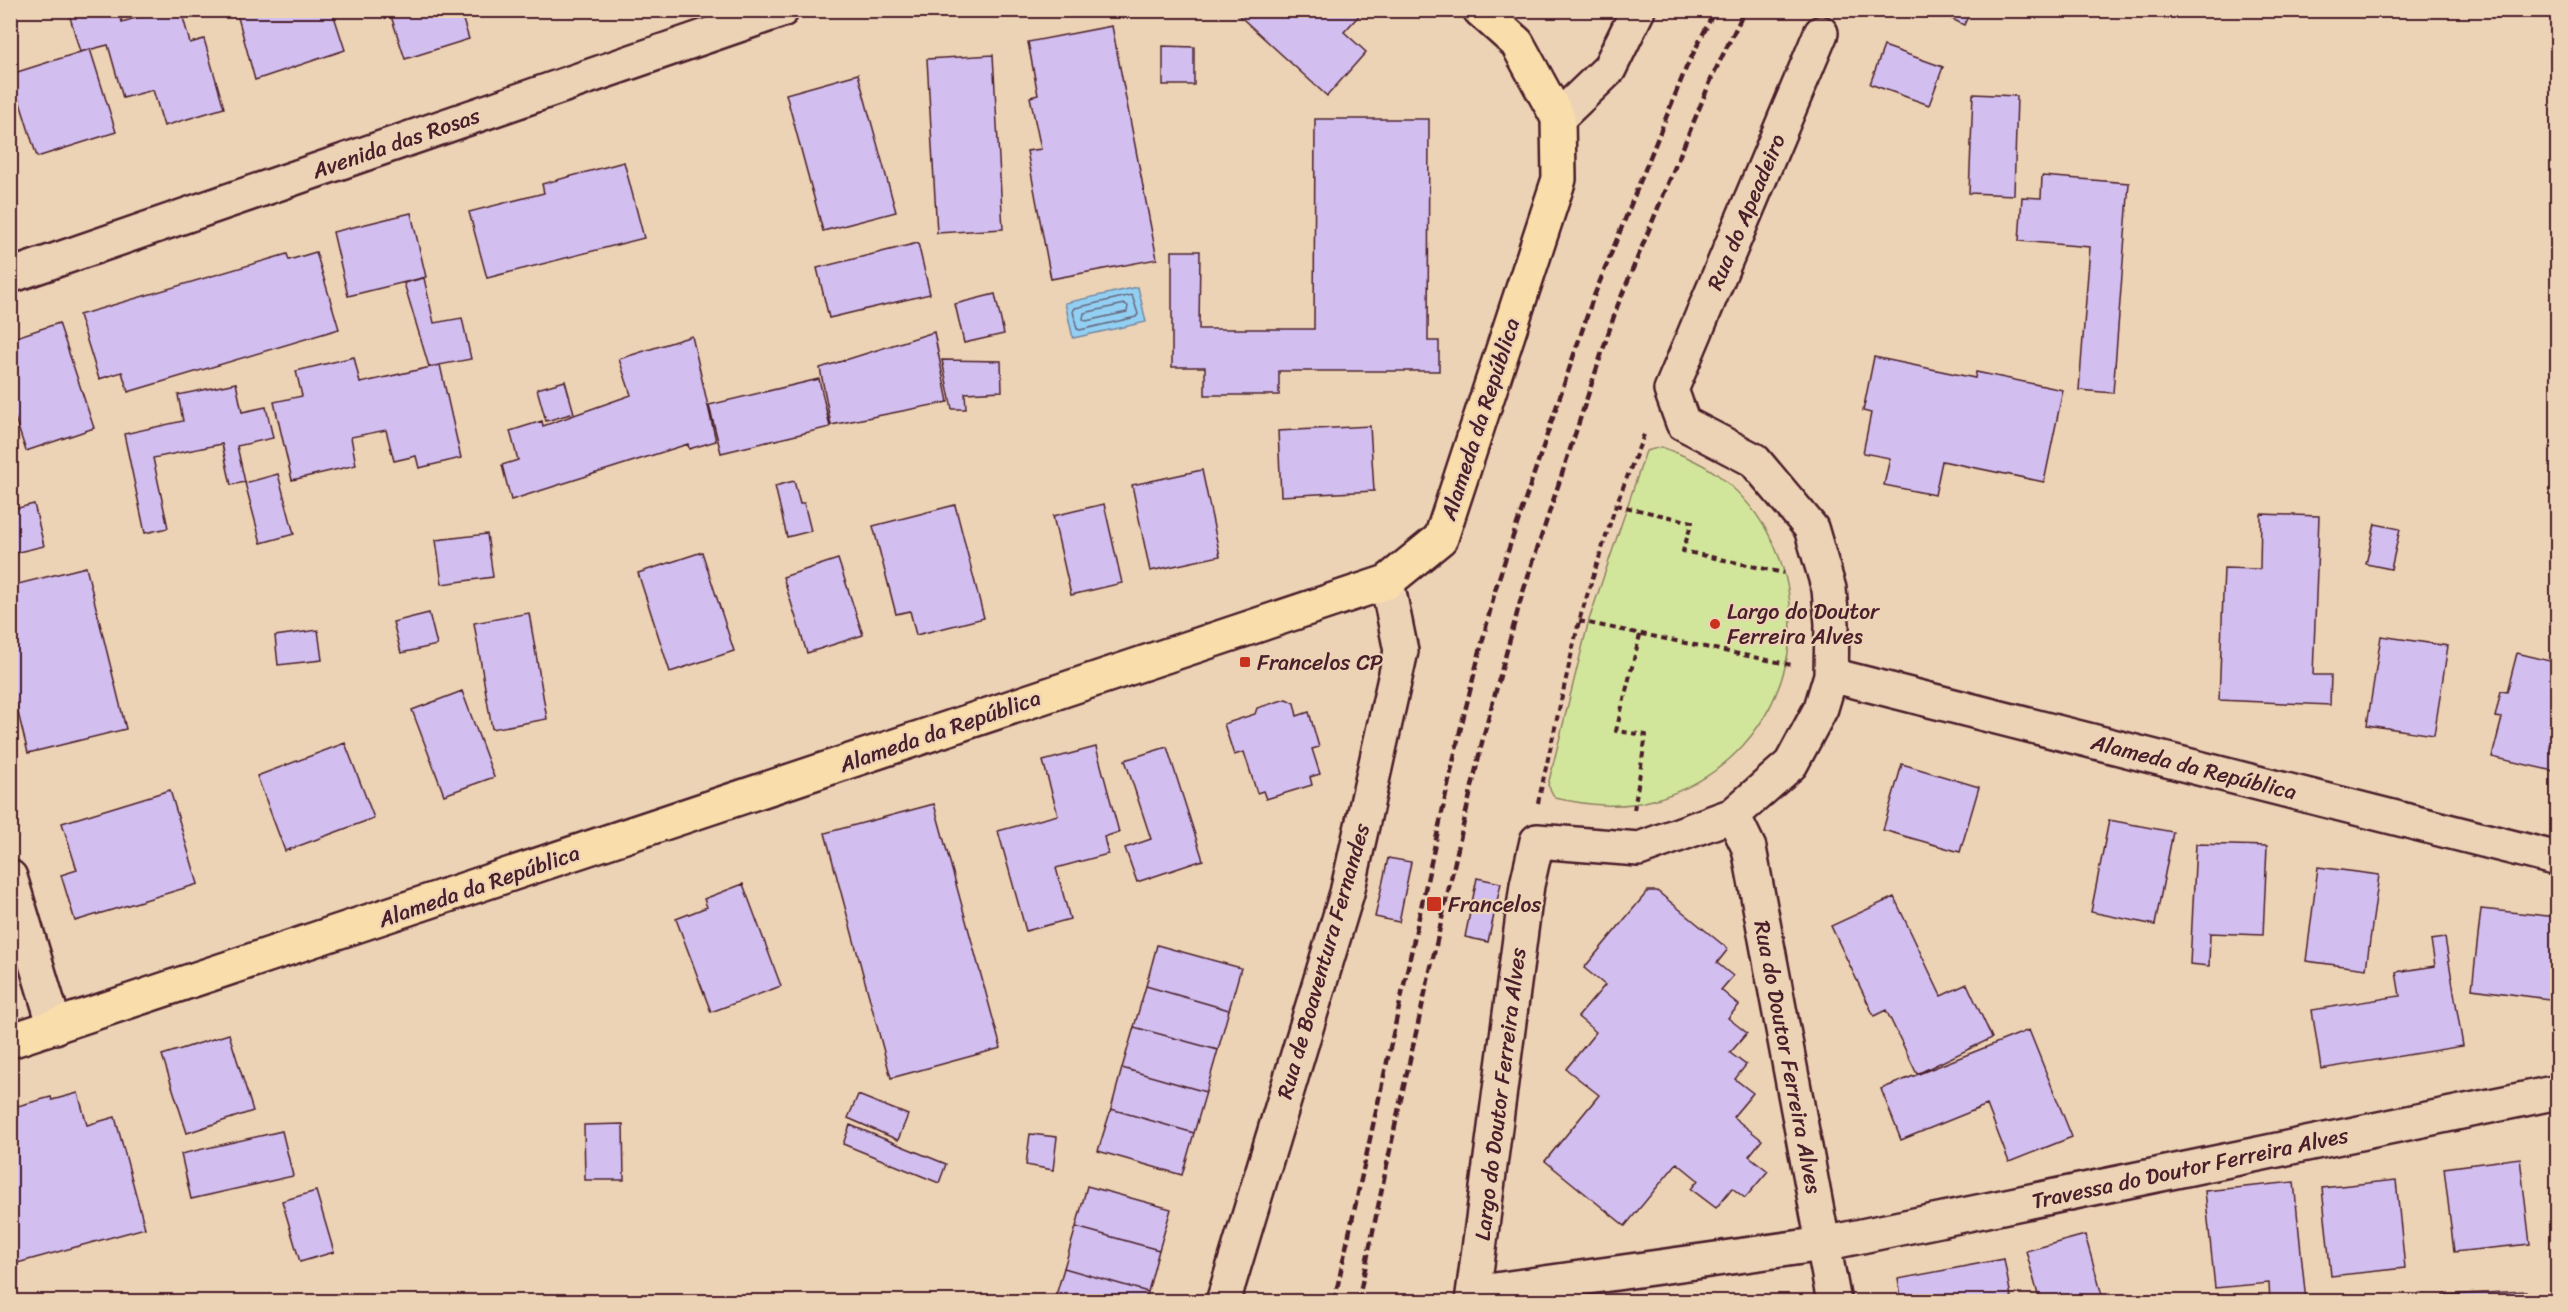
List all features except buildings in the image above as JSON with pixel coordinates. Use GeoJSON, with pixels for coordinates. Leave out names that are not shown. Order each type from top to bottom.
{"type":"FeatureCollection","features":[{"type":"Feature","properties":{"kind":"main road"},"geometry":{"type":"LineString","coordinates":[[1480,10],[1516,43],[1558,118]]}},
{"type":"Feature","properties":{"kind":"main road","name":"Alameda da República"},"geometry":{"type":"LineString","coordinates":[[10,1041],[1387,582],[1441,538],[1559,179],[1558,118]]}},
{"type":"Feature","properties":{"kind":"street"},"geometry":{"type":"LineString","coordinates":[[1558,118],[1610,69],[1638,10]]}},
{"type":"Feature","properties":{"kind":"street","name":"Avenida das Rosas"},"geometry":{"type":"LineString","coordinates":[[10,276],[766,13]]}},
{"type":"Feature","properties":{"kind":"street","name":"Rua do Apeadeiro"},"geometry":{"type":"LineString","coordinates":[[1671,390],[1821,33]]}},
{"type":"Feature","properties":{"kind":"street","name":"Largo do Doutor Ferreira Alves"},"geometry":{"type":"LineString","coordinates":[[1671,390],[1683,423],[1754,460],[1811,528],[1829,589],[1832,624],[1831,675],[1821,708],[1791,764],[1732,816],[1639,849],[1537,841],[1527,885],[1473,1297],[1823,1244]]}},
{"type":"Feature","properties":{"kind":"street","name":"Rua de Boaventura Fernandes"},"geometry":{"type":"LineString","coordinates":[[1223,1302],[1352,870],[1401,651],[1387,582]]}},
{"type":"Feature","properties":{"kind":"street","name":"Alameda da República"},"geometry":{"type":"LineString","coordinates":[[1831,675],[2558,859]]}},
{"type":"Feature","properties":{"kind":"street","name":"Rua do Doutor Ferreira Alves"},"geometry":{"type":"LineString","coordinates":[[1732,816],[1749,848],[1834,1302]]}},
{"type":"Feature","properties":{"kind":"street"},"geometry":{"type":"LineString","coordinates":[[10,877],[55,1027]]}},
{"type":"Feature","properties":{"kind":"street","name":"Travessa do Doutor Ferreira Alves"},"geometry":{"type":"LineString","coordinates":[[1823,1244],[2558,1092]]}},
{"type":"Feature","properties":{"kind":"path"},"geometry":{"type":"LineString","coordinates":[[1538,803],[1579,621],[1616,505],[1645,432],[1671,390]]}},
{"type":"Feature","properties":{"kind":"path"},"geometry":{"type":"LineString","coordinates":[[1616,505],[1692,522],[1683,551],[1795,576]]}},
{"type":"Feature","properties":{"kind":"path"},"geometry":{"type":"LineString","coordinates":[[1579,621],[1831,675]]}},
{"type":"Feature","properties":{"kind":"path"},"geometry":{"type":"LineString","coordinates":[[1634,813],[1646,735],[1616,731],[1640,634]]}},
{"type":"Feature","properties":{"kind":"green space"},"geometry":{"type":"Polygon","coordinates":[[[1661,447],[1691,459],[1718,475],[1756,515],[1780,560],[1790,609],[1787,658],[1771,704],[1743,745],[1704,778],[1641,803],[1591,804],[1555,798],[1548,785],[1589,620],[1646,451],[1661,447]]]}},
{"type":"Feature","properties":{"kind":"water"},"geometry":{"type":"Polygon","coordinates":[[[1138,287],[1146,322],[1073,338],[1065,303],[1138,287]]]}},
{"type":"Feature","properties":{"kind":"railway"},"geometry":{"type":"LineString","coordinates":[[1334,1302],[1460,731],[1496,587],[1592,301],[1686,68],[1715,10]]}},
{"type":"Feature","properties":{"kind":"railway"},"geometry":{"type":"LineString","coordinates":[[1358,1302],[1398,1112],[1483,738],[1522,595],[1617,307],[1713,75],[1745,10]]}},
{"type":"Feature","properties":{"kind":"place","name":"Largo do Doutor Ferreira Alves"},"geometry":{"type":"Point","coordinates":[1715,624]}},
{"type":"Feature","properties":{"kind":"place","name":"Francelos CP"},"geometry":{"type":"Point","coordinates":[1245,662]}},
{"type":"Feature","properties":{"kind":"place","name":"Francelos"},"geometry":{"type":"Point","coordinates":[1434,904]}}]}
